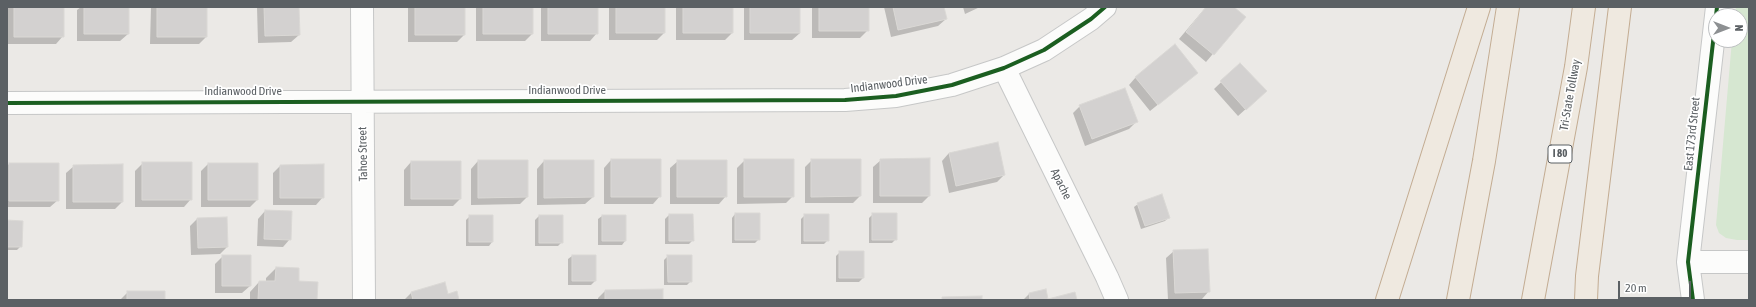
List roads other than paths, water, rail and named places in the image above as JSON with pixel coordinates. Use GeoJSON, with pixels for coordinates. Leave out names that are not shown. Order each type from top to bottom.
{"type":"FeatureCollection","features":[{"type":"Feature","properties":{"kind":"highway"},"geometry":{"type":"LineString","coordinates":[[1387,300],[1479,7]]}},
{"type":"Feature","properties":{"kind":"highway"},"geometry":{"type":"LineString","coordinates":[[1458,300],[1484,161],[1508,7]]}},
{"type":"Feature","properties":{"kind":"highway","name":"Tri-State Tollway"},"geometry":{"type":"LineString","coordinates":[[1533,300],[1576,67],[1584,7]]}},
{"type":"Feature","properties":{"kind":"highway"},"geometry":{"type":"LineString","coordinates":[[1586,300],[1587,276],[1620,7]]}},
{"type":"Feature","properties":{"kind":"street","name":"Tahoe Street"},"geometry":{"type":"LineString","coordinates":[[362,7],[364,300]]}},
{"type":"Feature","properties":{"kind":"street","name":"Indianwood Drive"},"geometry":{"type":"LineString","coordinates":[[7,103],[845,100],[896,96],[945,86],[1004,68],[1044,50],[1091,19],[1105,7]]}},
{"type":"Feature","properties":{"kind":"street","name":"East 173rd Street"},"geometry":{"type":"LineString","coordinates":[[1693,300],[1688,262],[1717,7]]}},
{"type":"Feature","properties":{"kind":"street","name":"Apache"},"geometry":{"type":"LineString","coordinates":[[1004,68],[1107,276],[1116,300]]}},
{"type":"Feature","properties":{"kind":"street"},"geometry":{"type":"LineString","coordinates":[[1688,262],[1749,262]]}}]}
